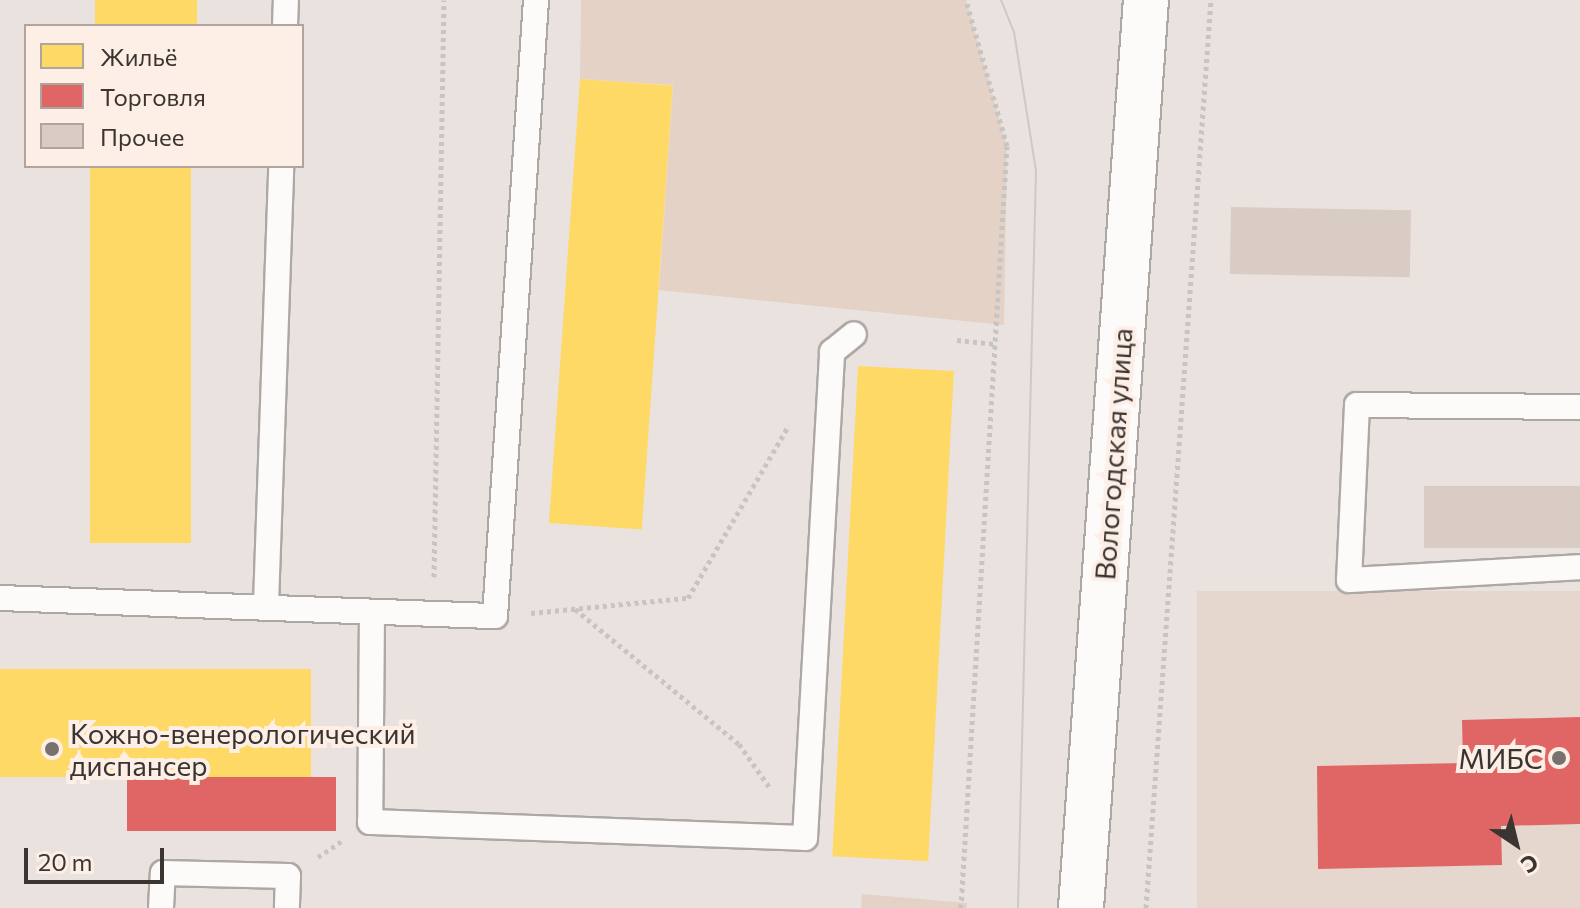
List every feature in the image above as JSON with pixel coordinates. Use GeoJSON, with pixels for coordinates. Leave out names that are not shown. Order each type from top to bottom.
{"type":"FeatureCollection","features":[{"type":"Feature","properties":{"kind":"street","name":"Вологодская улица"},"geometry":{"type":"LineString","coordinates":[[1081,908],[1146,0]]}},
{"type":"Feature","properties":{"kind":"lane"},"geometry":{"type":"LineString","coordinates":[[285,24],[286,0]]}},
{"type":"Feature","properties":{"kind":"lane"},"geometry":{"type":"LineString","coordinates":[[0,598],[266,604],[372,613],[495,616],[536,0]]}},
{"type":"Feature","properties":{"kind":"lane"},"geometry":{"type":"LineString","coordinates":[[266,604],[281,168]]}},
{"type":"Feature","properties":{"kind":"lane"},"geometry":{"type":"LineString","coordinates":[[372,613],[370,822],[698,827],[805,838],[832,352],[854,334]]}},
{"type":"Feature","properties":{"kind":"lane"},"geometry":{"type":"LineString","coordinates":[[1580,407],[1357,405],[1349,580],[1580,567]]}},
{"type":"Feature","properties":{"kind":"lane"},"geometry":{"type":"LineString","coordinates":[[161,908],[163,873],[288,876],[287,908]]}},
{"type":"Feature","properties":{"kind":"path"},"geometry":{"type":"LineString","coordinates":[[433,614],[444,0]]}},
{"type":"Feature","properties":{"kind":"path"},"geometry":{"type":"LineString","coordinates":[[961,908],[1007,146],[966,0]]}},
{"type":"Feature","properties":{"kind":"path"},"geometry":{"type":"LineString","coordinates":[[1146,908],[1211,0]]}},
{"type":"Feature","properties":{"kind":"path"},"geometry":{"type":"LineString","coordinates":[[957,340],[994,344]]}},
{"type":"Feature","properties":{"kind":"path"},"geometry":{"type":"LineString","coordinates":[[495,616],[688,598],[792,420]]}},
{"type":"Feature","properties":{"kind":"path"},"geometry":{"type":"LineString","coordinates":[[574,608],[739,744],[805,838]]}},
{"type":"Feature","properties":{"kind":"path"},"geometry":{"type":"LineString","coordinates":[[288,876],[370,822]]}},
{"type":"Feature","properties":{"kind":"shaded area"},"geometry":{"type":"Polygon","coordinates":[[[581,0],[966,0],[1007,146],[1004,325],[659,290],[673,85],[580,79],[581,0]]]}},
{"type":"Feature","properties":{"kind":"shaded area"},"geometry":{"type":"Polygon","coordinates":[[[1197,591],[1580,591],[1580,908],[1197,908],[1197,591]]]}},
{"type":"Feature","properties":{"kind":"shaded area"},"geometry":{"type":"Polygon","coordinates":[[[862,894],[967,903],[967,908],[861,908],[862,894]]]}},
{"type":"Feature","properties":{"kind":"building: Жильё"},"geometry":{"type":"Polygon","coordinates":[[[95,0],[197,0],[197,24],[95,24],[95,0]]]}},
{"type":"Feature","properties":{"kind":"building: Жильё"},"geometry":{"type":"Polygon","coordinates":[[[580,79],[673,85],[642,529],[549,523],[580,79]]]}},
{"type":"Feature","properties":{"kind":"building: Жильё"},"geometry":{"type":"Polygon","coordinates":[[[90,168],[191,168],[191,543],[90,543],[90,168]]]}},
{"type":"Feature","properties":{"kind":"building: Жильё"},"geometry":{"type":"Polygon","coordinates":[[[858,366],[954,371],[928,861],[832,856],[858,366]]]}},
{"type":"Feature","properties":{"kind":"building: Жильё"},"geometry":{"type":"Polygon","coordinates":[[[0,669],[311,669],[311,777],[0,777],[0,669]]]}},
{"type":"Feature","properties":{"kind":"building: Торговля"},"geometry":{"type":"Polygon","coordinates":[[[1580,717],[1580,824],[1501,826],[1502,865],[1318,869],[1317,766],[1463,763],[1462,720],[1580,717]]]}},
{"type":"Feature","properties":{"kind":"building: Торговля"},"geometry":{"type":"Polygon","coordinates":[[[127,777],[336,777],[336,831],[127,831],[127,777]]]}},
{"type":"Feature","properties":{"kind":"building: Прочее"},"geometry":{"type":"Polygon","coordinates":[[[1231,207],[1411,210],[1410,277],[1230,274],[1231,207]]]}},
{"type":"Feature","properties":{"kind":"building: Прочее"},"geometry":{"type":"Polygon","coordinates":[[[1424,486],[1580,486],[1580,548],[1424,548],[1424,486]]]}},
{"type":"Feature","properties":{"kind":"tram line"},"geometry":{"type":"LineString","coordinates":[[1001,0],[1014,32],[1036,171],[1018,908]]}},
{"type":"Feature","properties":{"kind":"place","name":"Кожно-венерологический диспансер"},"geometry":{"type":"Point","coordinates":[52,749]}},
{"type":"Feature","properties":{"kind":"place","name":"МИБС"},"geometry":{"type":"Point","coordinates":[1559,758]}}]}
